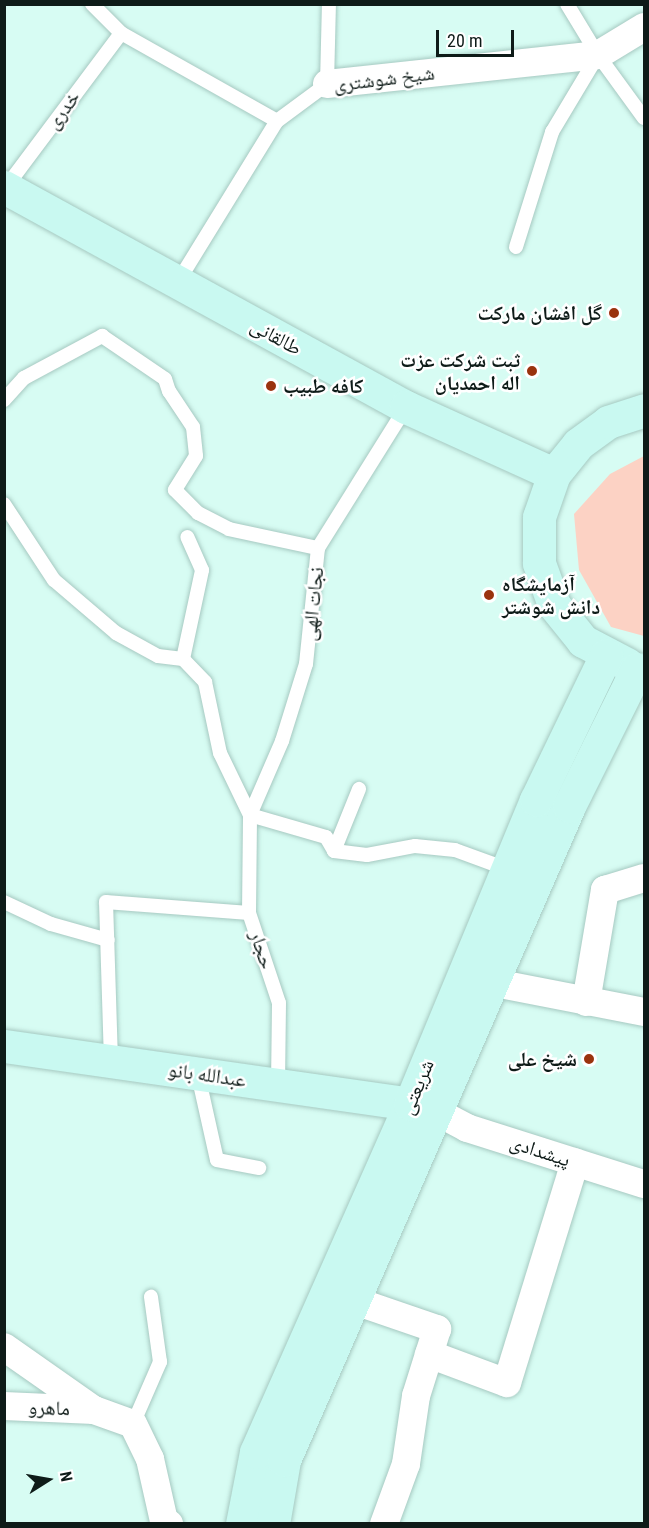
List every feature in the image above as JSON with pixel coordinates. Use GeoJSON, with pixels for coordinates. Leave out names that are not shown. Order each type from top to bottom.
{"type":"FeatureCollection","features":[{"type":"Feature","properties":{"kind":"main road","name":"طالقانی"},"geometry":{"type":"LineString","coordinates":[[5,187],[179,280],[256,326],[406,407],[554,474]]}},
{"type":"Feature","properties":{"kind":"main road"},"geometry":{"type":"LineString","coordinates":[[641,670],[606,655],[583,641],[554,605],[538,563],[539,517],[554,474],[578,444],[608,422],[645,410]]}},
{"type":"Feature","properties":{"kind":"main road","name":"شریعتی"},"geometry":{"type":"LineString","coordinates":[[273,1524],[284,1460],[355,1300],[507,869],[606,655]]}},
{"type":"Feature","properties":{"kind":"main road","name":"شریعتی"},"geometry":{"type":"LineString","coordinates":[[242,1524],[256,1452],[424,1108],[495,983],[569,806],[641,670]]}},
{"type":"Feature","properties":{"kind":"main road","name":"عبدالله بانو"},"geometry":{"type":"LineString","coordinates":[[4,1046],[424,1108]]}},
{"type":"Feature","properties":{"kind":"street","name":"شیخ شوشتری"},"geometry":{"type":"LineString","coordinates":[[327,84],[598,55],[645,27]]}},
{"type":"Feature","properties":{"kind":"street"},"geometry":{"type":"LineString","coordinates":[[586,1002],[605,890],[645,878]]}},
{"type":"Feature","properties":{"kind":"street"},"geometry":{"type":"LineString","coordinates":[[495,983],[645,1012]]}},
{"type":"Feature","properties":{"kind":"street","name":"پیشدادی"},"geometry":{"type":"LineString","coordinates":[[424,1108],[467,1128],[645,1185]]}},
{"type":"Feature","properties":{"kind":"street"},"geometry":{"type":"LineString","coordinates":[[429,1354],[507,1383],[575,1162]]}},
{"type":"Feature","properties":{"kind":"street"},"geometry":{"type":"LineString","coordinates":[[355,1300],[437,1329],[416,1396],[406,1464],[384,1524]]}},
{"type":"Feature","properties":{"kind":"street"},"geometry":{"type":"LineString","coordinates":[[4,1347],[94,1410],[133,1424],[150,1459],[164,1521],[169,1524]]}},
{"type":"Feature","properties":{"kind":"street","name":"ماهرو"},"geometry":{"type":"LineString","coordinates":[[4,1406],[94,1410]]}},
{"type":"Feature","properties":{"kind":"lane"},"geometry":{"type":"LineString","coordinates":[[92,4],[121,33],[278,122]]}},
{"type":"Feature","properties":{"kind":"lane"},"geometry":{"type":"LineString","coordinates":[[327,84],[326,24],[329,4]]}},
{"type":"Feature","properties":{"kind":"lane"},"geometry":{"type":"LineString","coordinates":[[567,4],[598,55],[645,118]]}},
{"type":"Feature","properties":{"kind":"lane","name":"خدری"},"geometry":{"type":"LineString","coordinates":[[5,187],[121,33]]}},
{"type":"Feature","properties":{"kind":"lane"},"geometry":{"type":"LineString","coordinates":[[516,247],[552,132],[598,55]]}},
{"type":"Feature","properties":{"kind":"lane","name":"شیخ شوشتری"},"geometry":{"type":"LineString","coordinates":[[179,280],[278,122],[327,84]]}},
{"type":"Feature","properties":{"kind":"lane"},"geometry":{"type":"LineString","coordinates":[[4,400],[24,378],[102,336],[165,379],[169,391],[193,427],[196,456],[175,490],[198,513],[230,529],[318,548]]}},
{"type":"Feature","properties":{"kind":"lane","name":"نجات الهی"},"geometry":{"type":"LineString","coordinates":[[250,815],[282,741],[306,664],[318,548],[406,407]]}},
{"type":"Feature","properties":{"kind":"lane"},"geometry":{"type":"LineString","coordinates":[[4,504],[54,580],[116,633],[158,656],[183,659],[205,682],[220,753],[250,815],[326,837],[334,851]]}},
{"type":"Feature","properties":{"kind":"lane"},"geometry":{"type":"LineString","coordinates":[[183,659],[202,570],[187,537]]}},
{"type":"Feature","properties":{"kind":"lane"},"geometry":{"type":"LineString","coordinates":[[334,851],[359,789]]}},
{"type":"Feature","properties":{"kind":"lane","name":"حجار"},"geometry":{"type":"LineString","coordinates":[[250,815],[249,913],[279,1003],[279,1085]]}},
{"type":"Feature","properties":{"kind":"lane"},"geometry":{"type":"LineString","coordinates":[[334,851],[367,855],[415,846],[455,850],[507,869]]}},
{"type":"Feature","properties":{"kind":"lane"},"geometry":{"type":"LineString","coordinates":[[4,902],[51,924],[108,940]]}},
{"type":"Feature","properties":{"kind":"lane"},"geometry":{"type":"LineString","coordinates":[[111,1061],[106,902],[249,913]]}},
{"type":"Feature","properties":{"kind":"lane"},"geometry":{"type":"LineString","coordinates":[[198,1073],[217,1160],[259,1168]]}},
{"type":"Feature","properties":{"kind":"lane"},"geometry":{"type":"LineString","coordinates":[[133,1424],[160,1362],[151,1297]]}},
{"type":"Feature","properties":{"kind":"shaded area"},"geometry":{"type":"Polygon","coordinates":[[[644,456],[644,636],[611,627],[579,570],[574,514],[610,474],[644,456]]]}},
{"type":"Feature","properties":{"kind":"place","name":"گل افشان مارکت"},"geometry":{"type":"Point","coordinates":[614,313]}},
{"type":"Feature","properties":{"kind":"place","name":"ثبت شرکت عزت اله احمدیان"},"geometry":{"type":"Point","coordinates":[532,371]}},
{"type":"Feature","properties":{"kind":"place","name":"کافه طبیب"},"geometry":{"type":"Point","coordinates":[271,386]}},
{"type":"Feature","properties":{"kind":"place","name":"آزمایشگاه دانش شوشتر"},"geometry":{"type":"Point","coordinates":[489,595]}},
{"type":"Feature","properties":{"kind":"place","name":"شیخ علی"},"geometry":{"type":"Point","coordinates":[589,1059]}}]}
